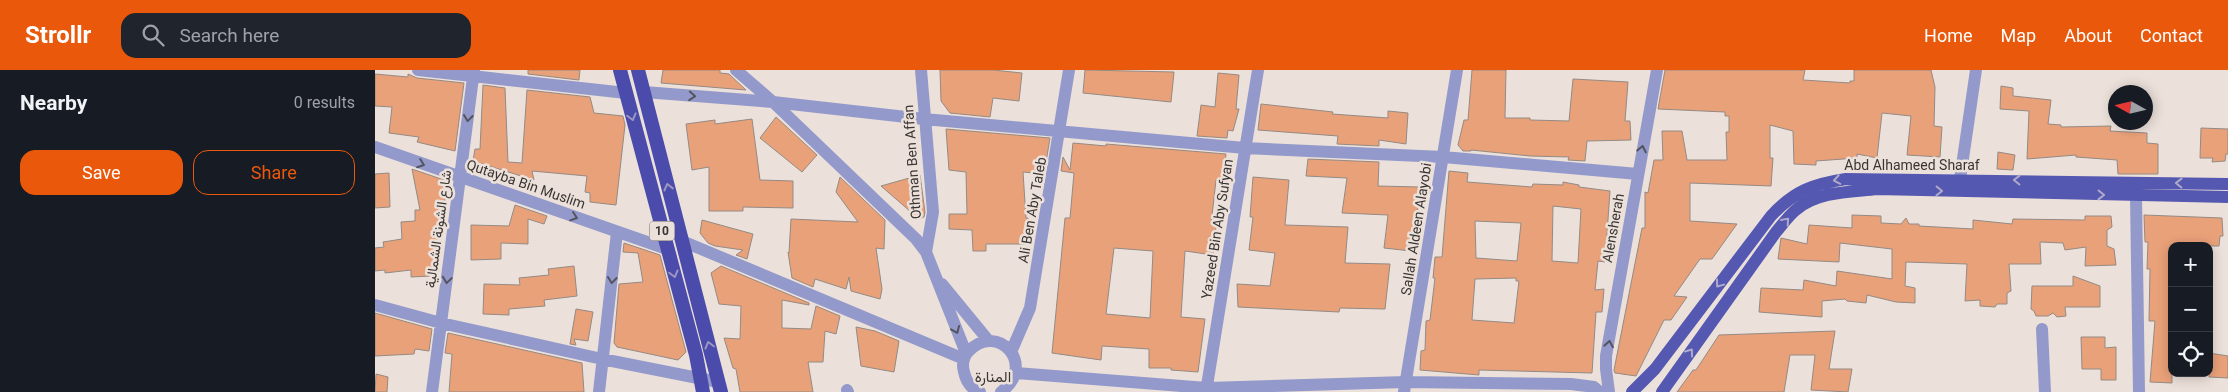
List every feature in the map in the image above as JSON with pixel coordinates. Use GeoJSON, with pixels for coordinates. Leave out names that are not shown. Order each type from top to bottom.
{"type":"FeatureCollection","features":[{"type":"Feature","properties":{"kind":"highway","name":"10"},"geometry":{"type":"LineString","coordinates":[[620,70],[696,355],[702,386]]}},
{"type":"Feature","properties":{"kind":"highway","name":"10"},"geometry":{"type":"LineString","coordinates":[[638,70],[719,387]]}},
{"type":"Feature","properties":{"kind":"main road","name":"Abd Alhameed Sharaf"},"geometry":{"type":"LineString","coordinates":[[1632,392],[1655,369],[1758,233],[1786,200],[1812,186],[1846,178],[2228,184]]}},
{"type":"Feature","properties":{"kind":"main road","name":"Abd Alhameed Sharaf"},"geometry":{"type":"LineString","coordinates":[[1662,392],[1776,232],[1797,209],[1809,201],[1839,192],[1877,189],[2228,197]]}},
{"type":"Feature","properties":{"kind":"street"},"geometry":{"type":"LineString","coordinates":[[418,70],[473,73],[626,93]]}},
{"type":"Feature","properties":{"kind":"street"},"geometry":{"type":"LineString","coordinates":[[736,70],[773,102],[915,239],[926,252],[965,356]]}},
{"type":"Feature","properties":{"kind":"street","name":"Othman Ben Affan"},"geometry":{"type":"LineString","coordinates":[[921,70],[933,212],[926,252]]}},
{"type":"Feature","properties":{"kind":"street","name":"Ali Ben Aby Taleb"},"geometry":{"type":"LineString","coordinates":[[1011,352],[1030,308],[1069,70]]}},
{"type":"Feature","properties":{"kind":"street","name":"Yazeed Bin Aby Sufyan"},"geometry":{"type":"LineString","coordinates":[[1207,390],[1258,70]]}},
{"type":"Feature","properties":{"kind":"street","name":"Sallah Aldeen Alayobi"},"geometry":{"type":"LineString","coordinates":[[1405,387],[1457,70]]}},
{"type":"Feature","properties":{"kind":"street","name":"Alensherah"},"geometry":{"type":"LineString","coordinates":[[1609,392],[1605,369],[1606,356],[1657,70]]}},
{"type":"Feature","properties":{"kind":"street"},"geometry":{"type":"LineString","coordinates":[[1960,179],[1976,70]]}},
{"type":"Feature","properties":{"kind":"street","name":"شارع الشونة الشمالية"},"geometry":{"type":"LineString","coordinates":[[432,392],[473,73]]}},
{"type":"Feature","properties":{"kind":"street"},"geometry":{"type":"LineString","coordinates":[[644,92],[773,102],[924,119],[1245,148],[1443,157],[1637,174]]}},
{"type":"Feature","properties":{"kind":"street","name":"Qutayba Bin Muslim"},"geometry":{"type":"LineString","coordinates":[[375,147],[667,249]]}},
{"type":"Feature","properties":{"kind":"street"},"geometry":{"type":"LineString","coordinates":[[2136,196],[2139,392]]}},
{"type":"Feature","properties":{"kind":"street"},"geometry":{"type":"LineString","coordinates":[[599,392],[617,232]]}},
{"type":"Feature","properties":{"kind":"street"},"geometry":{"type":"LineString","coordinates":[[682,241],[965,356]]}},
{"type":"Feature","properties":{"kind":"street"},"geometry":{"type":"LineString","coordinates":[[933,274],[988,340]]}},
{"type":"Feature","properties":{"kind":"street"},"geometry":{"type":"LineString","coordinates":[[375,305],[602,359],[702,386],[719,387]]}},
{"type":"Feature","properties":{"kind":"street"},"geometry":{"type":"LineString","coordinates":[[2042,329],[2045,392]]}},
{"type":"Feature","properties":{"kind":"street"},"geometry":{"type":"LineString","coordinates":[[980,392],[975,390],[965,380],[962,366],[965,356],[975,344],[988,340],[1001,343],[1011,352],[1016,362],[1016,373],[1007,390]]}},
{"type":"Feature","properties":{"kind":"street"},"geometry":{"type":"LineString","coordinates":[[1016,373],[1207,390],[1405,387],[1563,388],[1581,384],[1595,387],[1600,392]]}},
{"type":"Feature","properties":{"kind":"building"},"geometry":{"type":"Polygon","coordinates":[[[528,70],[580,70],[579,80],[528,74],[528,70]]]}},
{"type":"Feature","properties":{"kind":"building"},"geometry":{"type":"Polygon","coordinates":[[[663,70],[720,70],[720,73],[729,74],[746,90],[661,83],[663,70]]]}},
{"type":"Feature","properties":{"kind":"building"},"geometry":{"type":"Polygon","coordinates":[[[940,70],[993,70],[1022,73],[1019,101],[993,98],[990,117],[950,113],[941,101],[940,70]]]}},
{"type":"Feature","properties":{"kind":"building"},"geometry":{"type":"Polygon","coordinates":[[[1085,70],[1174,72],[1171,102],[1083,93],[1085,70]]]}},
{"type":"Feature","properties":{"kind":"building"},"geometry":{"type":"Polygon","coordinates":[[[1472,70],[1506,70],[1505,118],[1530,118],[1530,120],[1569,121],[1573,79],[1628,82],[1625,121],[1630,121],[1631,140],[1587,141],[1585,161],[1568,160],[1569,157],[1463,151],[1458,145],[1464,120],[1468,120],[1472,70]]]}},
{"type":"Feature","properties":{"kind":"building"},"geometry":{"type":"Polygon","coordinates":[[[1665,70],[1805,70],[1803,80],[1850,83],[1850,81],[1854,81],[1854,70],[1931,70],[1935,87],[1934,126],[1942,127],[1940,157],[1907,155],[1911,116],[1882,113],[1877,158],[1857,154],[1857,158],[1816,161],[1816,165],[1794,164],[1793,131],[1770,125],[1770,158],[1773,158],[1771,186],[1690,183],[1690,221],[1737,224],[1712,259],[1700,259],[1674,296],[1687,297],[1671,320],[1664,320],[1636,376],[1615,373],[1614,370],[1642,228],[1645,228],[1645,192],[1648,193],[1654,160],[1663,160],[1662,131],[1682,131],[1687,160],[1727,160],[1726,132],[1729,132],[1729,116],[1725,116],[1725,112],[1658,109],[1665,70]]]}},
{"type":"Feature","properties":{"kind":"building"},"geometry":{"type":"Polygon","coordinates":[[[1218,73],[1239,75],[1236,109],[1239,109],[1233,131],[1228,130],[1227,138],[1197,136],[1201,105],[1215,107],[1218,73]]]}},
{"type":"Feature","properties":{"kind":"building"},"geometry":{"type":"Polygon","coordinates":[[[375,74],[408,77],[408,74],[417,78],[464,83],[455,151],[417,142],[419,137],[389,133],[392,107],[375,106],[375,74]]]}},
{"type":"Feature","properties":{"kind":"building"},"geometry":{"type":"Polygon","coordinates":[[[483,85],[505,88],[508,162],[522,163],[527,90],[590,97],[594,113],[623,116],[625,125],[616,205],[590,202],[590,193],[585,192],[587,176],[532,171],[534,180],[473,161],[475,149],[480,149],[483,85]]]}},
{"type":"Feature","properties":{"kind":"building"},"geometry":{"type":"Polygon","coordinates":[[[2001,86],[2013,88],[2013,96],[2051,100],[2048,124],[2061,125],[2061,127],[2108,126],[2110,131],[2147,133],[2147,143],[2158,144],[2158,174],[2118,174],[2117,160],[2076,157],[2076,155],[2027,159],[2029,111],[2000,109],[2001,86]]]}},
{"type":"Feature","properties":{"kind":"building"},"geometry":{"type":"Polygon","coordinates":[[[1261,104],[1333,112],[1332,114],[1388,118],[1388,111],[1408,113],[1406,144],[1379,140],[1379,146],[1337,144],[1338,136],[1258,130],[1261,104]]]}},
{"type":"Feature","properties":{"kind":"building"},"geometry":{"type":"Polygon","coordinates":[[[776,117],[817,155],[802,172],[760,138],[776,117]]]}},
{"type":"Feature","properties":{"kind":"building"},"geometry":{"type":"Polygon","coordinates":[[[752,119],[760,180],[793,181],[793,208],[743,207],[743,211],[709,211],[709,167],[692,170],[686,124],[715,120],[715,124],[752,119]]]}},
{"type":"Feature","properties":{"kind":"building"},"geometry":{"type":"Polygon","coordinates":[[[2201,128],[2228,129],[2228,154],[2226,154],[2225,161],[2212,162],[2213,158],[2200,158],[2201,128]]]}},
{"type":"Feature","properties":{"kind":"building"},"geometry":{"type":"Polygon","coordinates":[[[946,129],[1050,138],[1044,174],[1023,172],[1026,218],[1028,218],[1027,244],[986,244],[986,251],[973,251],[972,230],[949,229],[949,214],[967,214],[966,172],[949,170],[946,129]]]}},
{"type":"Feature","properties":{"kind":"building"},"geometry":{"type":"Polygon","coordinates":[[[1073,143],[1226,154],[1223,181],[1216,180],[1211,225],[1216,226],[1213,255],[1185,251],[1181,317],[1205,319],[1198,372],[1171,370],[1171,368],[1149,368],[1149,349],[1102,346],[1101,360],[1052,353],[1065,218],[1070,218],[1074,173],[1061,171],[1063,157],[1070,170],[1073,143]],[[1114,248],[1106,314],[1150,318],[1153,251],[1114,248]]]}},
{"type":"Feature","properties":{"kind":"building"},"geometry":{"type":"Polygon","coordinates":[[[1998,152],[2015,155],[2013,170],[1997,169],[1998,152]]]}},
{"type":"Feature","properties":{"kind":"building"},"geometry":{"type":"Polygon","coordinates":[[[1308,159],[1379,162],[1378,186],[1420,187],[1417,216],[1414,216],[1411,251],[1384,248],[1388,215],[1342,213],[1347,178],[1306,176],[1308,159]]]}},
{"type":"Feature","properties":{"kind":"building"},"geometry":{"type":"Polygon","coordinates":[[[412,169],[444,180],[446,223],[445,227],[438,227],[439,271],[431,271],[431,276],[411,277],[411,270],[385,273],[385,270],[375,271],[375,248],[384,247],[383,242],[402,239],[401,222],[415,221],[415,210],[420,210],[412,169]]]}},
{"type":"Feature","properties":{"kind":"building"},"geometry":{"type":"Polygon","coordinates":[[[1449,171],[1468,173],[1467,182],[1532,187],[1533,184],[1563,185],[1563,182],[1579,185],[1579,187],[1610,191],[1605,262],[1598,261],[1595,290],[1604,289],[1602,312],[1596,312],[1592,373],[1479,370],[1479,375],[1420,370],[1421,351],[1425,350],[1426,321],[1430,320],[1435,278],[1433,278],[1435,257],[1442,257],[1449,171]],[[1553,206],[1552,261],[1578,263],[1581,209],[1553,206]],[[1475,221],[1476,258],[1517,261],[1521,223],[1475,221]],[[1516,278],[1475,279],[1472,320],[1514,323],[1519,281],[1516,281],[1516,278]]]}},
{"type":"Feature","properties":{"kind":"building"},"geometry":{"type":"Polygon","coordinates":[[[389,173],[390,207],[375,208],[375,174],[389,173]]]}},
{"type":"Feature","properties":{"kind":"building"},"geometry":{"type":"Polygon","coordinates":[[[920,175],[925,212],[924,217],[919,219],[881,186],[920,175]]]}},
{"type":"Feature","properties":{"kind":"building"},"geometry":{"type":"Polygon","coordinates":[[[840,177],[885,220],[884,249],[876,248],[882,289],[880,299],[851,291],[849,277],[846,289],[815,279],[813,287],[792,278],[788,252],[791,219],[858,222],[836,192],[840,177]]]}},
{"type":"Feature","properties":{"kind":"building"},"geometry":{"type":"Polygon","coordinates":[[[1253,177],[1289,180],[1285,225],[1348,227],[1345,263],[1390,264],[1385,309],[1340,308],[1339,312],[1238,307],[1237,284],[1270,286],[1275,253],[1249,250],[1253,217],[1250,217],[1253,177]]]}},
{"type":"Feature","properties":{"kind":"building"},"geometry":{"type":"Polygon","coordinates":[[[515,205],[547,216],[544,224],[528,219],[528,244],[501,243],[501,259],[471,260],[471,225],[509,226],[515,205]]]}},
{"type":"Feature","properties":{"kind":"building"},"geometry":{"type":"Polygon","coordinates":[[[1852,215],[1881,216],[1881,223],[1901,224],[1906,218],[1909,224],[1919,224],[1919,226],[1973,229],[1973,220],[2012,224],[2013,219],[2085,220],[2085,216],[2111,216],[2112,227],[2107,230],[2107,246],[2114,249],[2116,265],[2085,266],[2086,247],[2065,250],[2063,243],[2040,242],[2041,264],[2009,264],[2011,291],[2007,293],[2007,304],[1997,304],[1995,307],[1980,306],[1980,300],[1965,301],[1967,264],[1906,262],[1905,286],[1915,288],[1915,303],[1896,302],[1867,295],[1866,303],[1847,301],[1845,299],[1822,301],[1822,317],[1759,312],[1761,288],[1803,290],[1804,280],[1836,286],[1837,271],[1892,279],[1892,249],[1840,243],[1839,262],[1778,259],[1781,238],[1807,244],[1809,225],[1852,228],[1852,215]]]}},
{"type":"Feature","properties":{"kind":"building"},"geometry":{"type":"Polygon","coordinates":[[[2144,215],[2222,218],[2223,236],[2220,236],[2219,246],[2213,246],[2213,242],[2168,242],[2168,377],[2172,377],[2172,383],[2150,382],[2155,321],[2149,321],[2150,269],[2147,269],[2148,242],[2145,242],[2144,215]]]}},
{"type":"Feature","properties":{"kind":"building"},"geometry":{"type":"Polygon","coordinates":[[[702,220],[753,234],[747,259],[736,255],[743,250],[715,246],[708,243],[700,233],[702,220]]]}},
{"type":"Feature","properties":{"kind":"building"},"geometry":{"type":"Polygon","coordinates":[[[624,243],[660,255],[686,352],[678,360],[617,347],[614,343],[619,284],[643,282],[638,253],[623,252],[624,243]]]}},
{"type":"Feature","properties":{"kind":"building"},"geometry":{"type":"Polygon","coordinates":[[[574,266],[577,296],[544,300],[545,306],[509,309],[509,315],[483,314],[484,284],[520,285],[519,278],[549,275],[548,269],[574,266]]]}},
{"type":"Feature","properties":{"kind":"building"},"geometry":{"type":"Polygon","coordinates":[[[721,266],[809,303],[809,305],[782,300],[782,328],[811,329],[816,306],[840,316],[836,334],[825,331],[823,362],[808,362],[813,392],[740,392],[736,369],[733,368],[724,338],[740,339],[741,306],[719,304],[711,273],[721,266]]]}},
{"type":"Feature","properties":{"kind":"building"},"geometry":{"type":"Polygon","coordinates":[[[2073,276],[2100,286],[2100,307],[2065,307],[2066,316],[2057,317],[2053,313],[2048,316],[2036,316],[2031,309],[2032,286],[2073,286],[2073,276]]]}},
{"type":"Feature","properties":{"kind":"building"},"geometry":{"type":"Polygon","coordinates":[[[576,309],[593,312],[588,341],[574,339],[576,345],[570,344],[576,309]]]}},
{"type":"Feature","properties":{"kind":"building"},"geometry":{"type":"Polygon","coordinates":[[[375,313],[432,329],[429,351],[415,349],[414,354],[375,356],[375,313]]]}},
{"type":"Feature","properties":{"kind":"building"},"geometry":{"type":"Polygon","coordinates":[[[856,327],[875,331],[899,341],[894,372],[861,366],[856,327]]]}},
{"type":"Feature","properties":{"kind":"building"},"geometry":{"type":"Polygon","coordinates":[[[1835,331],[1829,369],[1852,369],[1848,392],[1811,390],[1815,355],[1790,355],[1784,392],[1677,392],[1693,370],[1696,370],[1719,335],[1835,331]]]}},
{"type":"Feature","properties":{"kind":"building"},"geometry":{"type":"Polygon","coordinates":[[[448,333],[582,363],[584,392],[449,392],[452,354],[445,353],[448,333]]]}},
{"type":"Feature","properties":{"kind":"building"},"geometry":{"type":"Polygon","coordinates":[[[2081,337],[2105,337],[2105,348],[2116,347],[2116,380],[2101,380],[2101,369],[2082,369],[2081,337]]]}},
{"type":"Feature","properties":{"kind":"building"},"geometry":{"type":"Polygon","coordinates":[[[2213,354],[2228,356],[2228,378],[2209,377],[2213,377],[2213,354]]]}},
{"type":"Feature","properties":{"kind":"building"},"geometry":{"type":"Polygon","coordinates":[[[376,374],[388,377],[387,392],[375,392],[376,374]]]}},
{"type":"Feature","properties":{"kind":"district","name":"المنارة"},"geometry":{"type":"Point","coordinates":[993,377]}}]}
